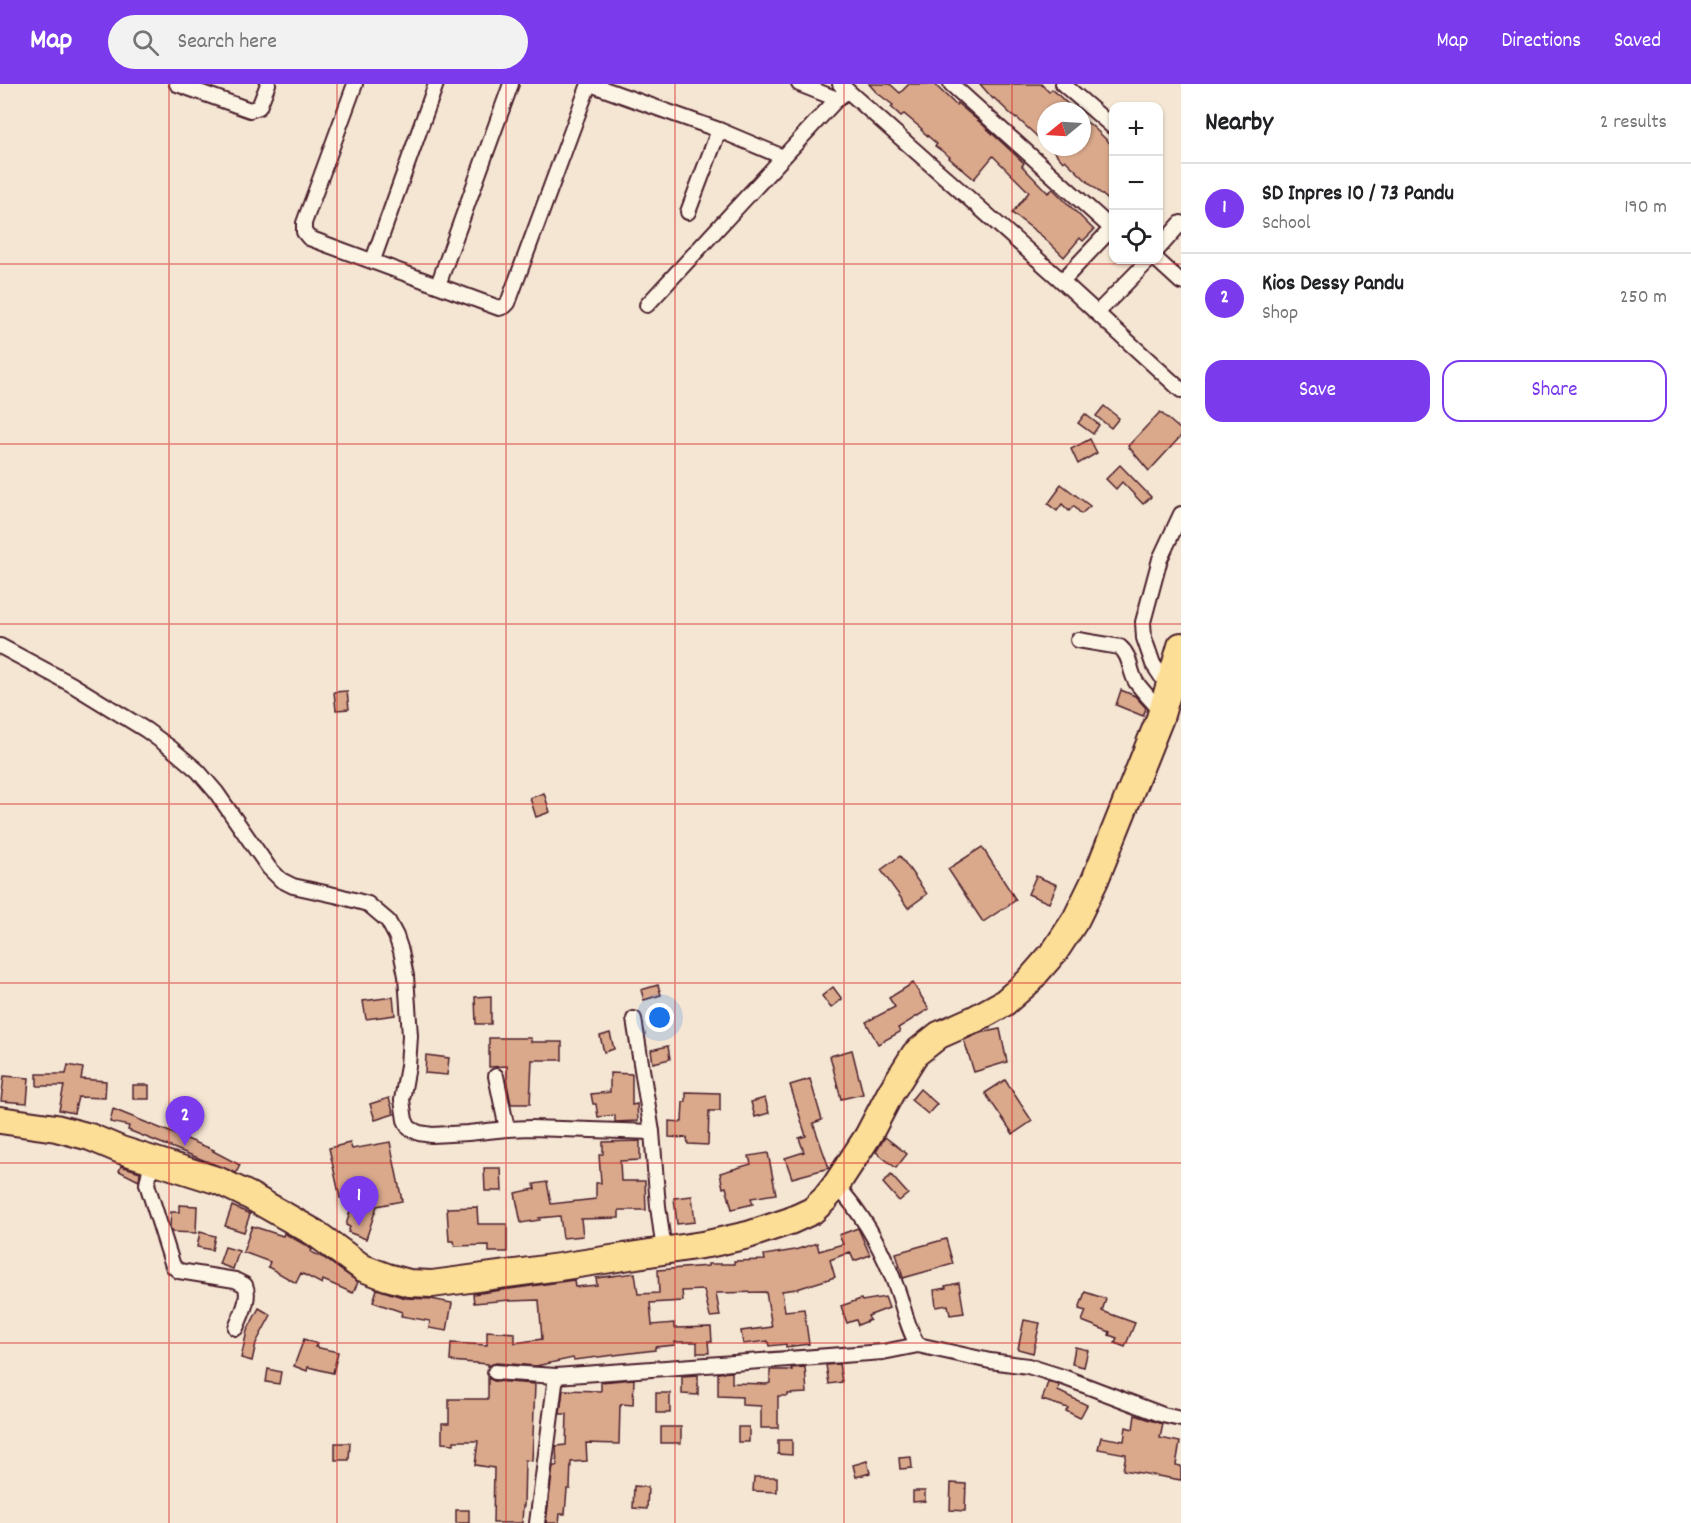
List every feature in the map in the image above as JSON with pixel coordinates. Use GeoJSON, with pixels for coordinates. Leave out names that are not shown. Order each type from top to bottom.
{"type":"FeatureCollection","features":[{"type":"Feature","properties":{"kind":"highway"},"geometry":{"type":"LineString","coordinates":[[0,1120],[76,1133],[232,1187],[315,1233],[363,1268],[409,1282],[432,1284],[664,1251],[748,1235],[790,1221],[812,1211],[836,1185],[868,1136],[891,1092],[915,1054],[939,1035],[1004,1003],[1028,982],[1055,951],[1076,919],[1095,880],[1162,712],[1181,646]]}},
{"type":"Feature","properties":{"kind":"street"},"geometry":{"type":"LineString","coordinates":[[177,84],[250,110],[259,107],[268,84]]}},
{"type":"Feature","properties":{"kind":"street"},"geometry":{"type":"LineString","coordinates":[[355,84],[304,224],[304,232],[309,238],[498,308],[508,303],[589,84],[718,130],[783,157]]}},
{"type":"Feature","properties":{"kind":"street"},"geometry":{"type":"LineString","coordinates":[[372,260],[436,84]]}},
{"type":"Feature","properties":{"kind":"street"},"geometry":{"type":"LineString","coordinates":[[438,285],[511,84]]}},
{"type":"Feature","properties":{"kind":"street"},"geometry":{"type":"LineString","coordinates":[[799,84],[841,91],[1062,280],[1181,390]]}},
{"type":"Feature","properties":{"kind":"street"},"geometry":{"type":"LineString","coordinates":[[1063,84],[1109,124]]}},
{"type":"Feature","properties":{"kind":"street"},"geometry":{"type":"LineString","coordinates":[[956,86],[1109,224]]}},
{"type":"Feature","properties":{"kind":"street"},"geometry":{"type":"LineString","coordinates":[[647,305],[841,91]]}},
{"type":"Feature","properties":{"kind":"street"},"geometry":{"type":"LineString","coordinates":[[687,212],[718,130]]}},
{"type":"Feature","properties":{"kind":"street"},"geometry":{"type":"LineString","coordinates":[[1163,243],[1181,223]]}},
{"type":"Feature","properties":{"kind":"street"},"geometry":{"type":"LineString","coordinates":[[1062,280],[1109,230]]}},
{"type":"Feature","properties":{"kind":"street"},"geometry":{"type":"LineString","coordinates":[[1097,313],[1145,264]]}},
{"type":"Feature","properties":{"kind":"street"},"geometry":{"type":"LineString","coordinates":[[1161,264],[1181,282]]}},
{"type":"Feature","properties":{"kind":"street"},"geometry":{"type":"LineString","coordinates":[[1169,688],[1153,664],[1144,638],[1143,622],[1160,560],[1181,514]]}},
{"type":"Feature","properties":{"kind":"street"},"geometry":{"type":"LineString","coordinates":[[1078,640],[1120,647],[1124,650],[1135,681],[1162,712]]}},
{"type":"Feature","properties":{"kind":"street"},"geometry":{"type":"LineString","coordinates":[[0,646],[71,684],[146,730],[172,749],[198,771],[210,785],[269,868],[281,880],[293,886],[368,904],[388,921],[401,951],[406,976],[410,1036],[402,1100],[405,1120],[409,1128],[419,1133],[432,1135],[507,1129],[652,1132]]}},
{"type":"Feature","properties":{"kind":"street"},"geometry":{"type":"LineString","coordinates":[[634,1019],[652,1132],[664,1251]]}},
{"type":"Feature","properties":{"kind":"street"},"geometry":{"type":"LineString","coordinates":[[496,1076],[507,1129]]}},
{"type":"Feature","properties":{"kind":"street"},"geometry":{"type":"LineString","coordinates":[[152,1160],[147,1184],[173,1266],[179,1271],[235,1280],[245,1285],[248,1294],[236,1328]]}},
{"type":"Feature","properties":{"kind":"street"},"geometry":{"type":"LineString","coordinates":[[836,1185],[864,1218],[874,1237],[892,1275],[918,1345]]}},
{"type":"Feature","properties":{"kind":"street"},"geometry":{"type":"LineString","coordinates":[[495,1372],[556,1376],[883,1352],[918,1345],[990,1361],[1028,1366],[1163,1415],[1181,1419]]}},
{"type":"Feature","properties":{"kind":"street"},"geometry":{"type":"LineString","coordinates":[[537,1523],[556,1376]]}},
{"type":"Feature","properties":{"kind":"building"},"geometry":{"type":"Polygon","coordinates":[[[869,84],[890,84],[900,93],[909,84],[934,84],[1024,163],[1022,166],[1048,193],[1053,189],[1094,230],[1083,241],[1080,238],[1064,257],[1042,236],[1012,213],[1029,192],[993,156],[974,179],[935,146],[937,144],[922,129],[904,114],[901,116],[891,107],[893,105],[869,84]]]}},
{"type":"Feature","properties":{"kind":"building"},"geometry":{"type":"Polygon","coordinates":[[[980,84],[1041,84],[1049,92],[1052,89],[1066,102],[1037,102],[1037,136],[993,99],[980,84]]]}},
{"type":"Feature","properties":{"kind":"building"},"geometry":{"type":"Polygon","coordinates":[[[1091,125],[1109,142],[1109,201],[1065,160],[1063,162],[1058,156],[1091,156],[1091,125]]]}},
{"type":"Feature","properties":{"kind":"building"},"geometry":{"type":"Polygon","coordinates":[[[1104,406],[1119,418],[1111,428],[1096,416],[1104,406]]]}},
{"type":"Feature","properties":{"kind":"building"},"geometry":{"type":"Polygon","coordinates":[[[1160,412],[1181,430],[1181,436],[1149,471],[1128,446],[1160,412]]]}},
{"type":"Feature","properties":{"kind":"building"},"geometry":{"type":"Polygon","coordinates":[[[1085,414],[1099,425],[1093,434],[1078,423],[1085,414]]]}},
{"type":"Feature","properties":{"kind":"building"},"geometry":{"type":"Polygon","coordinates":[[[1090,439],[1097,453],[1078,464],[1071,449],[1090,439]]]}},
{"type":"Feature","properties":{"kind":"building"},"geometry":{"type":"Polygon","coordinates":[[[1120,465],[1151,497],[1143,504],[1122,482],[1116,489],[1106,479],[1120,465]]]}},
{"type":"Feature","properties":{"kind":"building"},"geometry":{"type":"Polygon","coordinates":[[[1061,484],[1090,506],[1081,514],[1074,506],[1069,511],[1062,504],[1057,511],[1048,504],[1061,484]]]}},
{"type":"Feature","properties":{"kind":"building"},"geometry":{"type":"Polygon","coordinates":[[[1121,690],[1135,696],[1146,708],[1143,716],[1116,705],[1121,690]]]}},
{"type":"Feature","properties":{"kind":"building"},"geometry":{"type":"Polygon","coordinates":[[[347,691],[349,709],[336,710],[334,692],[347,691]]]}},
{"type":"Feature","properties":{"kind":"building"},"geometry":{"type":"Polygon","coordinates":[[[544,793],[550,812],[536,817],[530,798],[544,793]]]}},
{"type":"Feature","properties":{"kind":"building"},"geometry":{"type":"Polygon","coordinates":[[[982,847],[1016,900],[983,922],[948,869],[982,847]]]}},
{"type":"Feature","properties":{"kind":"building"},"geometry":{"type":"Polygon","coordinates":[[[900,856],[927,894],[908,908],[881,870],[900,856]]]}},
{"type":"Feature","properties":{"kind":"building"},"geometry":{"type":"Polygon","coordinates":[[[1036,876],[1057,885],[1049,903],[1028,894],[1036,876]]]}},
{"type":"Feature","properties":{"kind":"building"},"geometry":{"type":"Polygon","coordinates":[[[913,983],[929,1009],[898,1028],[900,1032],[878,1044],[866,1022],[895,1007],[889,998],[913,983]]]}},
{"type":"Feature","properties":{"kind":"building"},"geometry":{"type":"Polygon","coordinates":[[[658,985],[661,995],[644,1000],[641,990],[658,985]]]}},
{"type":"Feature","properties":{"kind":"building"},"geometry":{"type":"Polygon","coordinates":[[[833,987],[842,999],[831,1008],[822,996],[833,987]]]}},
{"type":"Feature","properties":{"kind":"building"},"geometry":{"type":"Polygon","coordinates":[[[491,996],[491,1024],[476,1024],[475,997],[491,996]]]}},
{"type":"Feature","properties":{"kind":"building"},"geometry":{"type":"Polygon","coordinates":[[[393,997],[395,1015],[366,1019],[363,1001],[393,997]]]}},
{"type":"Feature","properties":{"kind":"building"},"geometry":{"type":"Polygon","coordinates":[[[1000,1029],[1007,1062],[974,1072],[964,1040],[980,1033],[1000,1029]]]}},
{"type":"Feature","properties":{"kind":"building"},"geometry":{"type":"Polygon","coordinates":[[[610,1033],[614,1049],[604,1052],[600,1036],[610,1033]]]}},
{"type":"Feature","properties":{"kind":"building"},"geometry":{"type":"Polygon","coordinates":[[[489,1038],[531,1038],[531,1042],[562,1042],[562,1060],[532,1060],[530,1104],[511,1104],[507,1084],[507,1066],[489,1067],[489,1038]]]}},
{"type":"Feature","properties":{"kind":"building"},"geometry":{"type":"Polygon","coordinates":[[[668,1046],[670,1059],[653,1063],[651,1050],[668,1046]]]}},
{"type":"Feature","properties":{"kind":"building"},"geometry":{"type":"Polygon","coordinates":[[[852,1050],[863,1094],[841,1099],[830,1056],[852,1050]]]}},
{"type":"Feature","properties":{"kind":"building"},"geometry":{"type":"Polygon","coordinates":[[[426,1055],[449,1058],[447,1075],[425,1073],[426,1055]]]}},
{"type":"Feature","properties":{"kind":"building"},"geometry":{"type":"Polygon","coordinates":[[[68,1065],[83,1068],[81,1079],[106,1081],[105,1098],[78,1097],[74,1113],[59,1110],[64,1086],[37,1086],[37,1074],[66,1074],[68,1065]]]}},
{"type":"Feature","properties":{"kind":"building"},"geometry":{"type":"Polygon","coordinates":[[[610,1073],[632,1074],[632,1105],[637,1104],[638,1121],[615,1122],[615,1115],[598,1117],[596,1104],[593,1104],[591,1094],[610,1092],[610,1073]]]}},
{"type":"Feature","properties":{"kind":"building"},"geometry":{"type":"Polygon","coordinates":[[[4,1076],[29,1078],[27,1103],[1,1101],[4,1076]]]}},
{"type":"Feature","properties":{"kind":"building"},"geometry":{"type":"Polygon","coordinates":[[[810,1079],[822,1120],[813,1123],[829,1168],[792,1178],[785,1158],[804,1152],[799,1138],[806,1136],[790,1085],[810,1079]]]}},
{"type":"Feature","properties":{"kind":"building"},"geometry":{"type":"Polygon","coordinates":[[[1005,1080],[1032,1121],[1013,1134],[985,1093],[1005,1080]]]}},
{"type":"Feature","properties":{"kind":"building"},"geometry":{"type":"Polygon","coordinates":[[[133,1085],[149,1085],[149,1099],[133,1099],[133,1085]]]}},
{"type":"Feature","properties":{"kind":"building"},"geometry":{"type":"Polygon","coordinates":[[[920,1089],[937,1104],[928,1114],[911,1100],[920,1089]]]}},
{"type":"Feature","properties":{"kind":"building"},"geometry":{"type":"Polygon","coordinates":[[[686,1092],[720,1093],[720,1111],[709,1111],[708,1145],[688,1144],[687,1138],[669,1137],[669,1121],[682,1122],[686,1092]]]}},
{"type":"Feature","properties":{"kind":"building"},"geometry":{"type":"Polygon","coordinates":[[[389,1098],[394,1114],[375,1120],[370,1104],[389,1098]]]}},
{"type":"Feature","properties":{"kind":"building"},"geometry":{"type":"Polygon","coordinates":[[[765,1098],[769,1113],[755,1117],[751,1102],[765,1098]]]}},
{"type":"Feature","properties":{"kind":"building"},"geometry":{"type":"Polygon","coordinates":[[[113,1109],[214,1150],[240,1165],[236,1173],[128,1130],[129,1126],[110,1122],[113,1109]]]}},
{"type":"Feature","properties":{"kind":"building"},"geometry":{"type":"Polygon","coordinates":[[[885,1137],[907,1154],[896,1168],[876,1152],[885,1137]]]}},
{"type":"Feature","properties":{"kind":"building"},"geometry":{"type":"Polygon","coordinates":[[[640,1141],[640,1160],[620,1161],[621,1181],[645,1181],[646,1210],[619,1210],[619,1218],[581,1219],[583,1236],[563,1238],[560,1216],[521,1223],[515,1193],[535,1189],[534,1184],[547,1182],[551,1204],[596,1199],[596,1183],[601,1183],[599,1155],[603,1154],[603,1142],[640,1141]]]}},
{"type":"Feature","properties":{"kind":"building"},"geometry":{"type":"Polygon","coordinates":[[[390,1142],[402,1201],[377,1206],[366,1239],[348,1232],[350,1227],[346,1225],[355,1194],[340,1198],[329,1148],[350,1143],[352,1149],[390,1142]]]}},
{"type":"Feature","properties":{"kind":"building"},"geometry":{"type":"Polygon","coordinates":[[[768,1153],[776,1194],[751,1198],[753,1204],[732,1209],[726,1187],[723,1188],[720,1173],[751,1164],[749,1156],[768,1153]]]}},
{"type":"Feature","properties":{"kind":"building"},"geometry":{"type":"Polygon","coordinates":[[[121,1166],[140,1172],[139,1181],[119,1171],[121,1166]]]}},
{"type":"Feature","properties":{"kind":"building"},"geometry":{"type":"Polygon","coordinates":[[[484,1168],[501,1168],[502,1191],[485,1191],[484,1168]]]}},
{"type":"Feature","properties":{"kind":"building"},"geometry":{"type":"Polygon","coordinates":[[[891,1175],[908,1194],[899,1201],[883,1183],[891,1175]]]}},
{"type":"Feature","properties":{"kind":"building"},"geometry":{"type":"Polygon","coordinates":[[[692,1196],[695,1222],[677,1224],[674,1198],[692,1196]]]}},
{"type":"Feature","properties":{"kind":"building"},"geometry":{"type":"Polygon","coordinates":[[[179,1205],[197,1206],[196,1233],[172,1232],[171,1212],[179,1212],[179,1205]]]}},
{"type":"Feature","properties":{"kind":"building"},"geometry":{"type":"Polygon","coordinates":[[[232,1206],[250,1214],[244,1232],[225,1226],[232,1206]]]}},
{"type":"Feature","properties":{"kind":"building"},"geometry":{"type":"Polygon","coordinates":[[[477,1207],[478,1224],[507,1224],[507,1252],[489,1252],[489,1245],[455,1246],[454,1241],[449,1241],[447,1208],[477,1207]]]}},
{"type":"Feature","properties":{"kind":"building"},"geometry":{"type":"Polygon","coordinates":[[[252,1226],[283,1236],[284,1233],[307,1246],[312,1250],[311,1252],[324,1258],[358,1282],[353,1293],[323,1280],[322,1284],[301,1273],[296,1283],[268,1267],[270,1262],[243,1252],[252,1226]]]}},
{"type":"Feature","properties":{"kind":"building"},"geometry":{"type":"Polygon","coordinates":[[[858,1228],[870,1255],[854,1261],[850,1252],[830,1260],[835,1277],[797,1289],[782,1291],[785,1311],[804,1309],[809,1344],[786,1347],[786,1344],[769,1346],[768,1341],[743,1344],[741,1331],[772,1327],[766,1292],[716,1293],[720,1316],[710,1317],[704,1290],[682,1291],[683,1301],[650,1303],[652,1325],[674,1323],[674,1328],[711,1327],[712,1342],[708,1341],[709,1353],[697,1353],[697,1342],[675,1342],[675,1345],[655,1347],[655,1350],[574,1360],[573,1358],[536,1366],[496,1363],[488,1366],[488,1364],[450,1361],[451,1343],[487,1345],[487,1331],[515,1333],[515,1343],[542,1339],[539,1300],[474,1303],[473,1294],[574,1280],[575,1287],[597,1285],[596,1278],[635,1273],[638,1294],[659,1293],[658,1270],[708,1266],[708,1264],[734,1264],[734,1261],[765,1260],[764,1255],[795,1250],[817,1243],[819,1251],[843,1244],[839,1235],[858,1228]]]}},
{"type":"Feature","properties":{"kind":"building"},"geometry":{"type":"Polygon","coordinates":[[[200,1232],[215,1236],[212,1250],[197,1247],[200,1232]]]}},
{"type":"Feature","properties":{"kind":"building"},"geometry":{"type":"Polygon","coordinates":[[[946,1239],[953,1264],[903,1278],[896,1253],[946,1239]]]}},
{"type":"Feature","properties":{"kind":"building"},"geometry":{"type":"Polygon","coordinates":[[[225,1247],[239,1251],[233,1269],[219,1264],[225,1247]]]}},
{"type":"Feature","properties":{"kind":"building"},"geometry":{"type":"Polygon","coordinates":[[[959,1283],[964,1313],[950,1315],[948,1305],[936,1307],[934,1290],[959,1283]]]}},
{"type":"Feature","properties":{"kind":"building"},"geometry":{"type":"Polygon","coordinates":[[[377,1289],[405,1298],[452,1303],[447,1331],[429,1328],[430,1321],[401,1316],[402,1312],[373,1302],[377,1289]]]}},
{"type":"Feature","properties":{"kind":"building"},"geometry":{"type":"Polygon","coordinates":[[[1085,1292],[1106,1299],[1102,1311],[1135,1323],[1125,1347],[1115,1343],[1117,1338],[1109,1335],[1110,1332],[1082,1321],[1086,1311],[1079,1309],[1085,1292]]]}},
{"type":"Feature","properties":{"kind":"building"},"geometry":{"type":"Polygon","coordinates":[[[885,1297],[889,1308],[868,1316],[870,1320],[858,1325],[856,1320],[847,1323],[841,1306],[861,1299],[862,1301],[885,1297]]]}},
{"type":"Feature","properties":{"kind":"building"},"geometry":{"type":"Polygon","coordinates":[[[259,1308],[271,1315],[256,1343],[252,1361],[241,1358],[247,1331],[259,1308]]]}},
{"type":"Feature","properties":{"kind":"building"},"geometry":{"type":"Polygon","coordinates":[[[1024,1320],[1040,1323],[1033,1353],[1018,1349],[1024,1320]]]}},
{"type":"Feature","properties":{"kind":"building"},"geometry":{"type":"Polygon","coordinates":[[[304,1339],[317,1344],[315,1347],[338,1352],[333,1373],[308,1367],[307,1371],[294,1366],[304,1339]]]}},
{"type":"Feature","properties":{"kind":"building"},"geometry":{"type":"Polygon","coordinates":[[[1075,1347],[1088,1350],[1084,1367],[1072,1364],[1075,1347]]]}},
{"type":"Feature","properties":{"kind":"building"},"geometry":{"type":"Polygon","coordinates":[[[839,1364],[842,1382],[829,1384],[826,1365],[839,1364]]]}},
{"type":"Feature","properties":{"kind":"building"},"geometry":{"type":"Polygon","coordinates":[[[805,1367],[807,1393],[778,1396],[778,1428],[761,1428],[761,1406],[742,1405],[742,1397],[718,1396],[718,1373],[732,1372],[732,1383],[767,1384],[770,1383],[770,1370],[792,1370],[791,1368],[805,1367]]]}},
{"type":"Feature","properties":{"kind":"building"},"geometry":{"type":"Polygon","coordinates":[[[268,1369],[281,1372],[279,1384],[266,1382],[268,1369]]]}},
{"type":"Feature","properties":{"kind":"building"},"geometry":{"type":"Polygon","coordinates":[[[698,1375],[698,1395],[682,1394],[682,1376],[698,1375]]]}},
{"type":"Feature","properties":{"kind":"building"},"geometry":{"type":"Polygon","coordinates":[[[488,1378],[494,1381],[535,1384],[532,1461],[525,1460],[522,1523],[493,1523],[494,1468],[475,1465],[478,1441],[442,1443],[442,1423],[449,1423],[449,1399],[488,1399],[488,1378]]]}},
{"type":"Feature","properties":{"kind":"building"},"geometry":{"type":"Polygon","coordinates":[[[634,1379],[633,1405],[621,1404],[620,1406],[619,1444],[586,1443],[587,1461],[571,1462],[570,1489],[567,1489],[565,1514],[560,1514],[559,1523],[546,1523],[553,1466],[557,1466],[556,1446],[566,1445],[567,1414],[560,1414],[563,1390],[601,1391],[601,1382],[634,1379]]]}},
{"type":"Feature","properties":{"kind":"building"},"geometry":{"type":"Polygon","coordinates":[[[1048,1382],[1059,1385],[1058,1391],[1087,1405],[1080,1418],[1066,1411],[1068,1408],[1042,1400],[1048,1382]]]}},
{"type":"Feature","properties":{"kind":"building"},"geometry":{"type":"Polygon","coordinates":[[[656,1393],[670,1393],[670,1413],[656,1413],[656,1393]]]}},
{"type":"Feature","properties":{"kind":"building"},"geometry":{"type":"Polygon","coordinates":[[[1135,1415],[1163,1424],[1160,1438],[1180,1442],[1176,1465],[1181,1466],[1181,1480],[1123,1470],[1126,1454],[1098,1449],[1101,1437],[1124,1441],[1126,1427],[1133,1429],[1135,1415]]]}},
{"type":"Feature","properties":{"kind":"building"},"geometry":{"type":"Polygon","coordinates":[[[661,1427],[681,1427],[681,1443],[661,1443],[661,1427]]]}},
{"type":"Feature","properties":{"kind":"building"},"geometry":{"type":"Polygon","coordinates":[[[738,1427],[749,1427],[749,1442],[738,1442],[738,1427]]]}},
{"type":"Feature","properties":{"kind":"building"},"geometry":{"type":"Polygon","coordinates":[[[778,1440],[792,1440],[792,1455],[778,1454],[778,1440]]]}},
{"type":"Feature","properties":{"kind":"building"},"geometry":{"type":"Polygon","coordinates":[[[335,1443],[350,1443],[349,1460],[335,1460],[335,1443]]]}},
{"type":"Feature","properties":{"kind":"building"},"geometry":{"type":"Polygon","coordinates":[[[911,1457],[912,1468],[900,1469],[899,1458],[911,1457]]]}},
{"type":"Feature","properties":{"kind":"building"},"geometry":{"type":"Polygon","coordinates":[[[867,1461],[870,1473],[856,1477],[853,1465],[867,1461]]]}},
{"type":"Feature","properties":{"kind":"building"},"geometry":{"type":"Polygon","coordinates":[[[754,1477],[777,1477],[777,1492],[753,1491],[754,1477]]]}},
{"type":"Feature","properties":{"kind":"building"},"geometry":{"type":"Polygon","coordinates":[[[951,1483],[966,1484],[965,1511],[950,1510],[951,1483]]]}},
{"type":"Feature","properties":{"kind":"building"},"geometry":{"type":"Polygon","coordinates":[[[634,1486],[648,1487],[647,1509],[633,1508],[634,1486]]]}},
{"type":"Feature","properties":{"kind":"building"},"geometry":{"type":"Polygon","coordinates":[[[913,1491],[925,1491],[925,1501],[913,1502],[913,1491]]]}},
{"type":"Feature","properties":{"kind":"building"},"geometry":{"type":"Polygon","coordinates":[[[456,1510],[469,1510],[469,1523],[456,1523],[456,1510]]]}},
{"type":"Feature","properties":{"kind":"place","name":"Kios Dessy Pandu"},"geometry":{"type":"Point","coordinates":[185,1146]}},
{"type":"Feature","properties":{"kind":"place","name":"SD Inpres 10 / 73 Pandu"},"geometry":{"type":"Point","coordinates":[359,1226]}}]}
